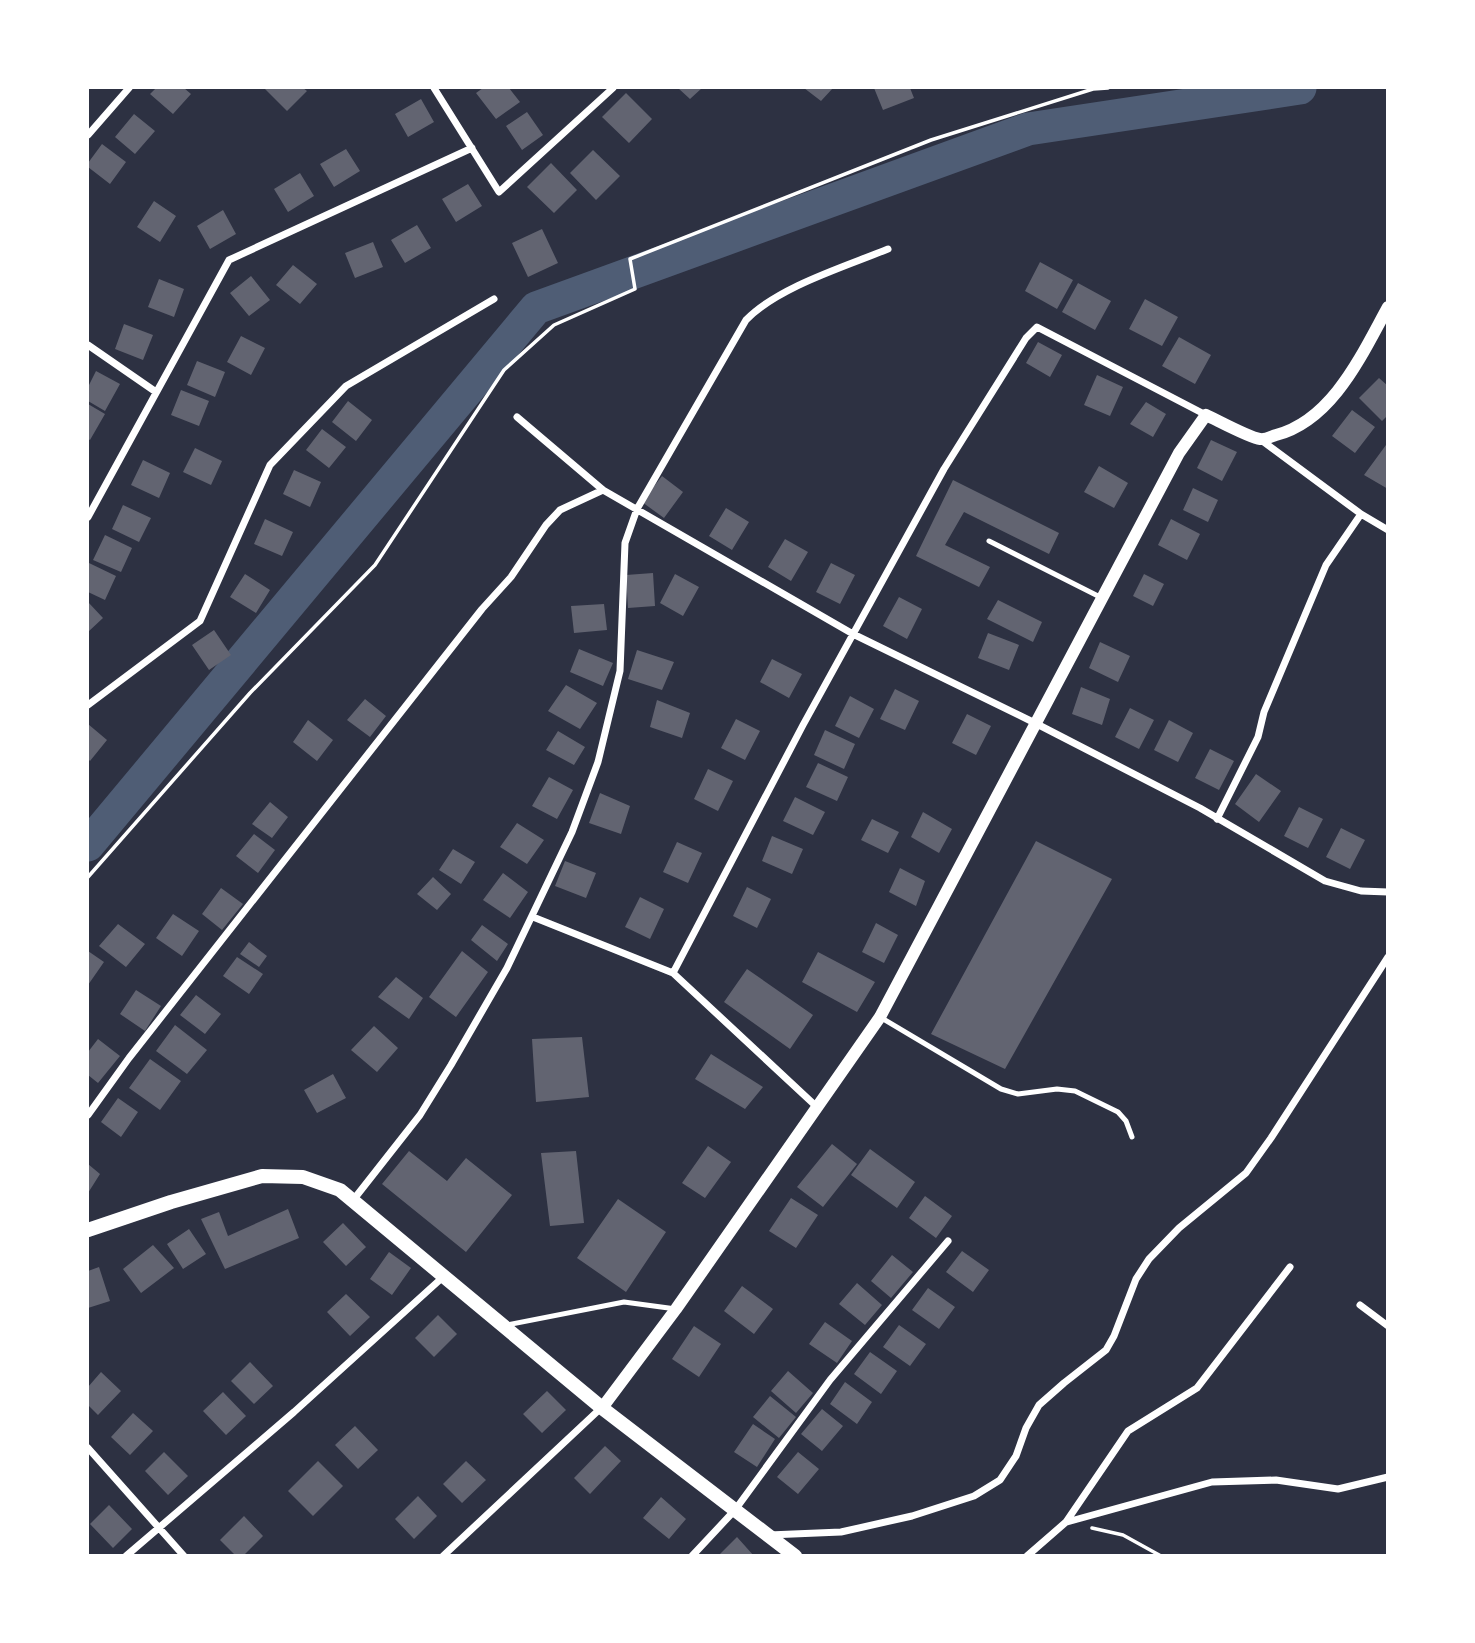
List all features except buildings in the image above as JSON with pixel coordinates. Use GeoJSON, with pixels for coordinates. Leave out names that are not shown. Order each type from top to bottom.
{"type":"FeatureCollection","features":[{"type":"Feature","properties":{"kind":"main road"},"geometry":{"type":"LineString","coordinates":[[88,1230],[262,1176],[303,1177],[340,1190],[602,1408],[795,1556]]}},
{"type":"Feature","properties":{"kind":"street"},"geometry":{"type":"LineString","coordinates":[[88,133],[129,88]]}},
{"type":"Feature","properties":{"kind":"street"},"geometry":{"type":"LineString","coordinates":[[434,88],[499,192],[613,88]]}},
{"type":"Feature","properties":{"kind":"street"},"geometry":{"type":"LineString","coordinates":[[88,517],[229,260],[472,148]]}},
{"type":"Feature","properties":{"kind":"street"},"geometry":{"type":"LineString","coordinates":[[354,1199],[420,1115],[507,968],[572,832],[598,762],[620,671],[625,543],[636,509],[746,320],[757,308],[780,294],[888,249]]}},
{"type":"Feature","properties":{"kind":"street"},"geometry":{"type":"LineString","coordinates":[[88,705],[200,621],[270,465],[346,386],[494,299]]}},
{"type":"Feature","properties":{"kind":"street"},"geometry":{"type":"LineString","coordinates":[[1261,439],[1282,434],[1301,425],[1330,400],[1355,366],[1388,307]]}},
{"type":"Feature","properties":{"kind":"street"},"geometry":{"type":"LineString","coordinates":[[673,973],[944,469],[1026,338],[1037,327],[1206,415],[1261,439],[1361,514],[1388,530]]}},
{"type":"Feature","properties":{"kind":"street"},"geometry":{"type":"LineString","coordinates":[[88,345],[156,392]]}},
{"type":"Feature","properties":{"kind":"street"},"geometry":{"type":"LineString","coordinates":[[443,1556],[602,1408],[676,1309],[880,1017],[1178,453],[1206,415]]}},
{"type":"Feature","properties":{"kind":"street"},"geometry":{"type":"LineString","coordinates":[[517,418],[603,490],[853,634],[1035,723],[1217,819],[1325,881],[1360,891],[1388,892]]}},
{"type":"Feature","properties":{"kind":"street"},"geometry":{"type":"LineString","coordinates":[[88,1115],[129,1058],[447,652],[511,577],[545,525],[560,510],[603,490]]}},
{"type":"Feature","properties":{"kind":"street"},"geometry":{"type":"LineString","coordinates":[[1217,819],[1258,737],[1269,699],[1326,565],[1361,514]]}},
{"type":"Feature","properties":{"kind":"street"},"geometry":{"type":"LineString","coordinates":[[533,917],[673,973],[818,1108]]}},
{"type":"Feature","properties":{"kind":"street"},"geometry":{"type":"LineString","coordinates":[[769,1535],[841,1532],[912,1516],[974,1496],[1000,1480],[1016,1456],[1026,1428],[1040,1405],[1063,1383],[1106,1350],[1136,1279],[1149,1259],[1179,1228],[1246,1173],[1388,957]]}},
{"type":"Feature","properties":{"kind":"street"},"geometry":{"type":"LineString","coordinates":[[692,1556],[735,1510],[830,1380],[948,1241]]}},
{"type":"Feature","properties":{"kind":"street"},"geometry":{"type":"LineString","coordinates":[[1027,1556],[1066,1522],[1128,1431],[1197,1388],[1290,1268]]}},
{"type":"Feature","properties":{"kind":"street"},"geometry":{"type":"LineString","coordinates":[[126,1556],[294,1412],[443,1277]]}},
{"type":"Feature","properties":{"kind":"street"},"geometry":{"type":"LineString","coordinates":[[1360,1305],[1388,1326]]}},
{"type":"Feature","properties":{"kind":"street"},"geometry":{"type":"LineString","coordinates":[[88,1448],[184,1556]]}},
{"type":"Feature","properties":{"kind":"street"},"geometry":{"type":"LineString","coordinates":[[1066,1522],[1212,1482],[1276,1480],[1338,1489],[1388,1477]]}},
{"type":"Feature","properties":{"kind":"lane"},"geometry":{"type":"LineString","coordinates":[[989,541],[1102,598]]}},
{"type":"Feature","properties":{"kind":"lane"},"geometry":{"type":"LineString","coordinates":[[880,1017],[1002,1089],[1018,1094],[1057,1089],[1075,1091],[1118,1112],[1126,1121],[1132,1137]]}},
{"type":"Feature","properties":{"kind":"lane"},"geometry":{"type":"LineString","coordinates":[[501,1326],[624,1302],[676,1309]]}},
{"type":"Feature","properties":{"kind":"path"},"geometry":{"type":"LineString","coordinates":[[88,877],[250,693],[375,565],[504,370],[554,325],[635,289],[630,259],[931,140],[1093,89],[1108,88]]}},
{"type":"Feature","properties":{"kind":"path"},"geometry":{"type":"LineString","coordinates":[[1066,1522],[1123,1535],[1161,1556]]}},
{"type":"Feature","properties":{"kind":"waterway"},"geometry":{"type":"LineString","coordinates":[[88,845],[536,308],[1028,129],[1300,88]]}}]}
